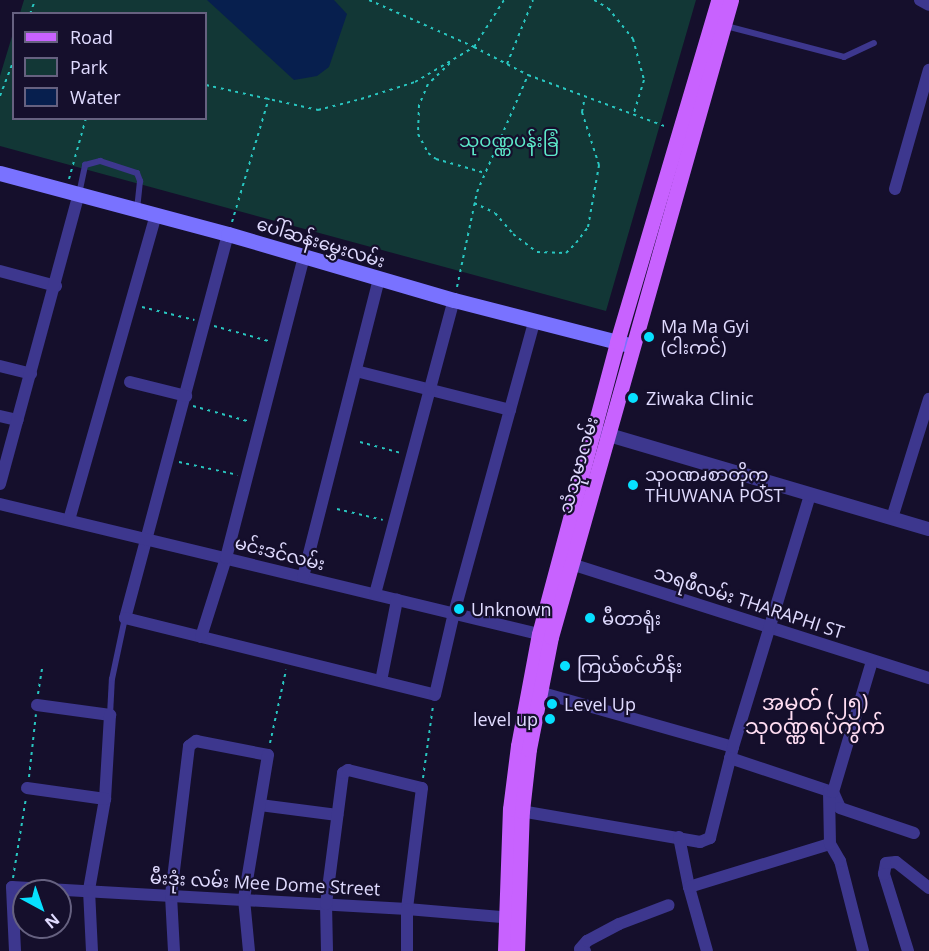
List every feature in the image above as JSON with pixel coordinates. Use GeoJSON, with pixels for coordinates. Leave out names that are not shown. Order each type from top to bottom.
{"type":"FeatureCollection","features":[{"type":"Feature","properties":{"kind":"main road","name":"သံသုမာလမ်း"},"geometry":{"type":"LineString","coordinates":[[505,951],[510,918],[516,810],[529,748],[533,691],[545,636],[679,132],[718,0]]}},
{"type":"Feature","properties":{"kind":"main road","name":"သံသုမာလမ်း"},"geometry":{"type":"LineString","coordinates":[[624,344],[731,0]]}},
{"type":"Feature","properties":{"kind":"main road","name":"ပေါ်ဆန်းမွှေးလမ်း"},"geometry":{"type":"LineString","coordinates":[[1,176],[156,214],[454,300],[624,344]]}},
{"type":"Feature","properties":{"kind":"main road","name":"သံသုမာလမ်း"},"geometry":{"type":"LineString","coordinates":[[510,918],[517,951]]}},
{"type":"Feature","properties":{"kind":"street"},"geometry":{"type":"LineString","coordinates":[[920,0],[929,5]]}},
{"type":"Feature","properties":{"kind":"street"},"geometry":{"type":"LineString","coordinates":[[895,189],[929,70]]}},
{"type":"Feature","properties":{"kind":"street"},"geometry":{"type":"LineString","coordinates":[[0,484],[56,286],[72,192]]}},
{"type":"Feature","properties":{"kind":"street"},"geometry":{"type":"LineString","coordinates":[[69,520],[156,214]]}},
{"type":"Feature","properties":{"kind":"street"},"geometry":{"type":"LineString","coordinates":[[228,234],[206,323],[125,618],[435,694],[454,613],[534,322]]}},
{"type":"Feature","properties":{"kind":"street"},"geometry":{"type":"LineString","coordinates":[[201,637],[226,558],[304,257]]}},
{"type":"Feature","properties":{"kind":"street"},"geometry":{"type":"LineString","coordinates":[[0,271],[56,286]]}},
{"type":"Feature","properties":{"kind":"street"},"geometry":{"type":"LineString","coordinates":[[303,577],[379,279]]}},
{"type":"Feature","properties":{"kind":"street"},"geometry":{"type":"LineString","coordinates":[[375,594],[454,300]]}},
{"type":"Feature","properties":{"kind":"street"},"geometry":{"type":"LineString","coordinates":[[0,366],[31,374]]}},
{"type":"Feature","properties":{"kind":"street"},"geometry":{"type":"LineString","coordinates":[[356,371],[510,410]]}},
{"type":"Feature","properties":{"kind":"street"},"geometry":{"type":"LineString","coordinates":[[129,382],[185,400]]}},
{"type":"Feature","properties":{"kind":"street"},"geometry":{"type":"LineString","coordinates":[[892,518],[929,399]]}},
{"type":"Feature","properties":{"kind":"street"},"geometry":{"type":"LineString","coordinates":[[0,416],[18,420]]}},
{"type":"Feature","properties":{"kind":"street"},"geometry":{"type":"LineString","coordinates":[[600,432],[929,529]]}},
{"type":"Feature","properties":{"kind":"street"},"geometry":{"type":"LineString","coordinates":[[516,810],[700,842],[710,838],[731,752],[810,495]]}},
{"type":"Feature","properties":{"kind":"street","name":"မင်းဒင်လမ်း"},"geometry":{"type":"LineString","coordinates":[[0,504],[545,636]]}},
{"type":"Feature","properties":{"kind":"street","name":"သရဖီလမ်း THARAPHI ST"},"geometry":{"type":"LineString","coordinates":[[564,562],[929,678]]}},
{"type":"Feature","properties":{"kind":"street"},"geometry":{"type":"LineString","coordinates":[[381,681],[397,600]]}},
{"type":"Feature","properties":{"kind":"street"},"geometry":{"type":"LineString","coordinates":[[863,951],[840,861],[830,844],[831,792],[872,661]]}},
{"type":"Feature","properties":{"kind":"street"},"geometry":{"type":"LineString","coordinates":[[533,691],[731,752],[831,792],[840,808],[914,833]]}},
{"type":"Feature","properties":{"kind":"street"},"geometry":{"type":"LineString","coordinates":[[37,705],[110,715],[105,799],[88,890],[92,951]]}},
{"type":"Feature","properties":{"kind":"street"},"geometry":{"type":"LineString","coordinates":[[174,951],[171,896],[189,746],[196,741],[268,755],[244,899],[249,951]]}},
{"type":"Feature","properties":{"kind":"street"},"geometry":{"type":"LineString","coordinates":[[327,951],[326,904],[343,773],[348,770],[422,788],[406,909],[407,951]]}},
{"type":"Feature","properties":{"kind":"street"},"geometry":{"type":"LineString","coordinates":[[27,788],[105,799]]}},
{"type":"Feature","properties":{"kind":"street"},"geometry":{"type":"LineString","coordinates":[[260,805],[337,815]]}},
{"type":"Feature","properties":{"kind":"street"},"geometry":{"type":"LineString","coordinates":[[679,837],[689,887],[707,951]]}},
{"type":"Feature","properties":{"kind":"street"},"geometry":{"type":"LineString","coordinates":[[689,887],[830,844]]}},
{"type":"Feature","properties":{"kind":"street"},"geometry":{"type":"LineString","coordinates":[[908,951],[884,874],[886,863],[896,862],[929,888]]}},
{"type":"Feature","properties":{"kind":"street","name":"မီးဒုံး လမ်း Mee Dome Street"},"geometry":{"type":"LineString","coordinates":[[15,951],[12,887],[326,904],[510,918]]}},
{"type":"Feature","properties":{"kind":"street"},"geometry":{"type":"LineString","coordinates":[[585,951],[580,949],[587,940],[619,924],[669,905]]}},
{"type":"Feature","properties":{"kind":"lane"},"geometry":{"type":"LineString","coordinates":[[723,26],[844,57],[874,44]]}},
{"type":"Feature","properties":{"kind":"lane"},"geometry":{"type":"LineString","coordinates":[[72,192],[85,165],[100,161],[137,173],[140,181],[137,209]]}},
{"type":"Feature","properties":{"kind":"lane"},"geometry":{"type":"LineString","coordinates":[[110,715],[112,679],[125,618]]}},
{"type":"Feature","properties":{"kind":"path"},"geometry":{"type":"LineString","coordinates":[[369,0],[474,47],[528,75],[679,132]]}},
{"type":"Feature","properties":{"kind":"path"},"geometry":{"type":"LineString","coordinates":[[207,85],[318,110],[415,82],[474,47],[504,0]]}},
{"type":"Feature","properties":{"kind":"path"},"geometry":{"type":"LineString","coordinates":[[507,64],[533,0]]}},
{"type":"Feature","properties":{"kind":"path"},"geometry":{"type":"LineString","coordinates":[[594,0],[608,8],[633,39],[644,80],[633,115]]}},
{"type":"Feature","properties":{"kind":"path"},"geometry":{"type":"LineString","coordinates":[[452,60],[428,84],[419,105],[418,134],[428,153],[436,159],[485,173]]}},
{"type":"Feature","properties":{"kind":"path"},"geometry":{"type":"LineString","coordinates":[[0,96],[12,64]]}},
{"type":"Feature","properties":{"kind":"path"},"geometry":{"type":"LineString","coordinates":[[454,300],[474,203],[528,75]]}},
{"type":"Feature","properties":{"kind":"path"},"geometry":{"type":"LineString","coordinates":[[474,203],[482,205],[503,220],[513,234],[537,252],[566,253],[588,226],[599,165],[582,112],[585,97]]}},
{"type":"Feature","properties":{"kind":"path"},"geometry":{"type":"LineString","coordinates":[[228,234],[268,98]]}},
{"type":"Feature","properties":{"kind":"path"},"geometry":{"type":"LineString","coordinates":[[72,192],[86,120]]}},
{"type":"Feature","properties":{"kind":"path"},"geometry":{"type":"LineString","coordinates":[[130,304],[281,345]]}},
{"type":"Feature","properties":{"kind":"path"},"geometry":{"type":"LineString","coordinates":[[185,400],[260,424]]}},
{"type":"Feature","properties":{"kind":"path"},"geometry":{"type":"LineString","coordinates":[[360,442],[413,457]]}},
{"type":"Feature","properties":{"kind":"path"},"geometry":{"type":"LineString","coordinates":[[169,459],[246,477]]}},
{"type":"Feature","properties":{"kind":"path"},"geometry":{"type":"LineString","coordinates":[[337,509],[395,523]]}},
{"type":"Feature","properties":{"kind":"path"},"geometry":{"type":"LineString","coordinates":[[268,755],[288,658]]}},
{"type":"Feature","properties":{"kind":"path"},"geometry":{"type":"LineString","coordinates":[[37,705],[42,668]]}},
{"type":"Feature","properties":{"kind":"path"},"geometry":{"type":"LineString","coordinates":[[422,788],[435,694]]}},
{"type":"Feature","properties":{"kind":"green space","name":"သုဝဏ္ဏပန်းခြံ"},"geometry":{"type":"Polygon","coordinates":[[[24,0],[696,0],[606,311],[0,146],[0,76],[12,36],[12,120],[207,120],[207,12],[20,12],[24,0]]]}},
{"type":"Feature","properties":{"kind":"water"},"geometry":{"type":"Polygon","coordinates":[[[207,0],[334,0],[347,14],[329,67],[317,76],[294,80],[207,0]]]}},
{"type":"Feature","properties":{"kind":"place","name":"Ma Ma Gyi (ငါးကင်)"},"geometry":{"type":"Point","coordinates":[649,337]}},
{"type":"Feature","properties":{"kind":"place","name":"Ziwaka Clinic"},"geometry":{"type":"Point","coordinates":[633,398]}},
{"type":"Feature","properties":{"kind":"place","name":"သုဝဏၧစာတိုက္ THUWANA POST"},"geometry":{"type":"Point","coordinates":[633,485]}},
{"type":"Feature","properties":{"kind":"place","name":"Unknown"},"geometry":{"type":"Point","coordinates":[459,609]}},
{"type":"Feature","properties":{"kind":"place","name":"မီတာရုံး"},"geometry":{"type":"Point","coordinates":[590,618]}},
{"type":"Feature","properties":{"kind":"place","name":"ကြယ်စင်ဟိန်း"},"geometry":{"type":"Point","coordinates":[565,666]}},
{"type":"Feature","properties":{"kind":"place","name":"Level Up"},"geometry":{"type":"Point","coordinates":[552,704]}},
{"type":"Feature","properties":{"kind":"place","name":"level up"},"geometry":{"type":"Point","coordinates":[550,719]}},
{"type":"Feature","properties":{"kind":"district","name":"အမှတ် (၂၅) သုဝဏ္ဏရပ်ကွက်"},"geometry":{"type":"Point","coordinates":[815,714]}}]}
